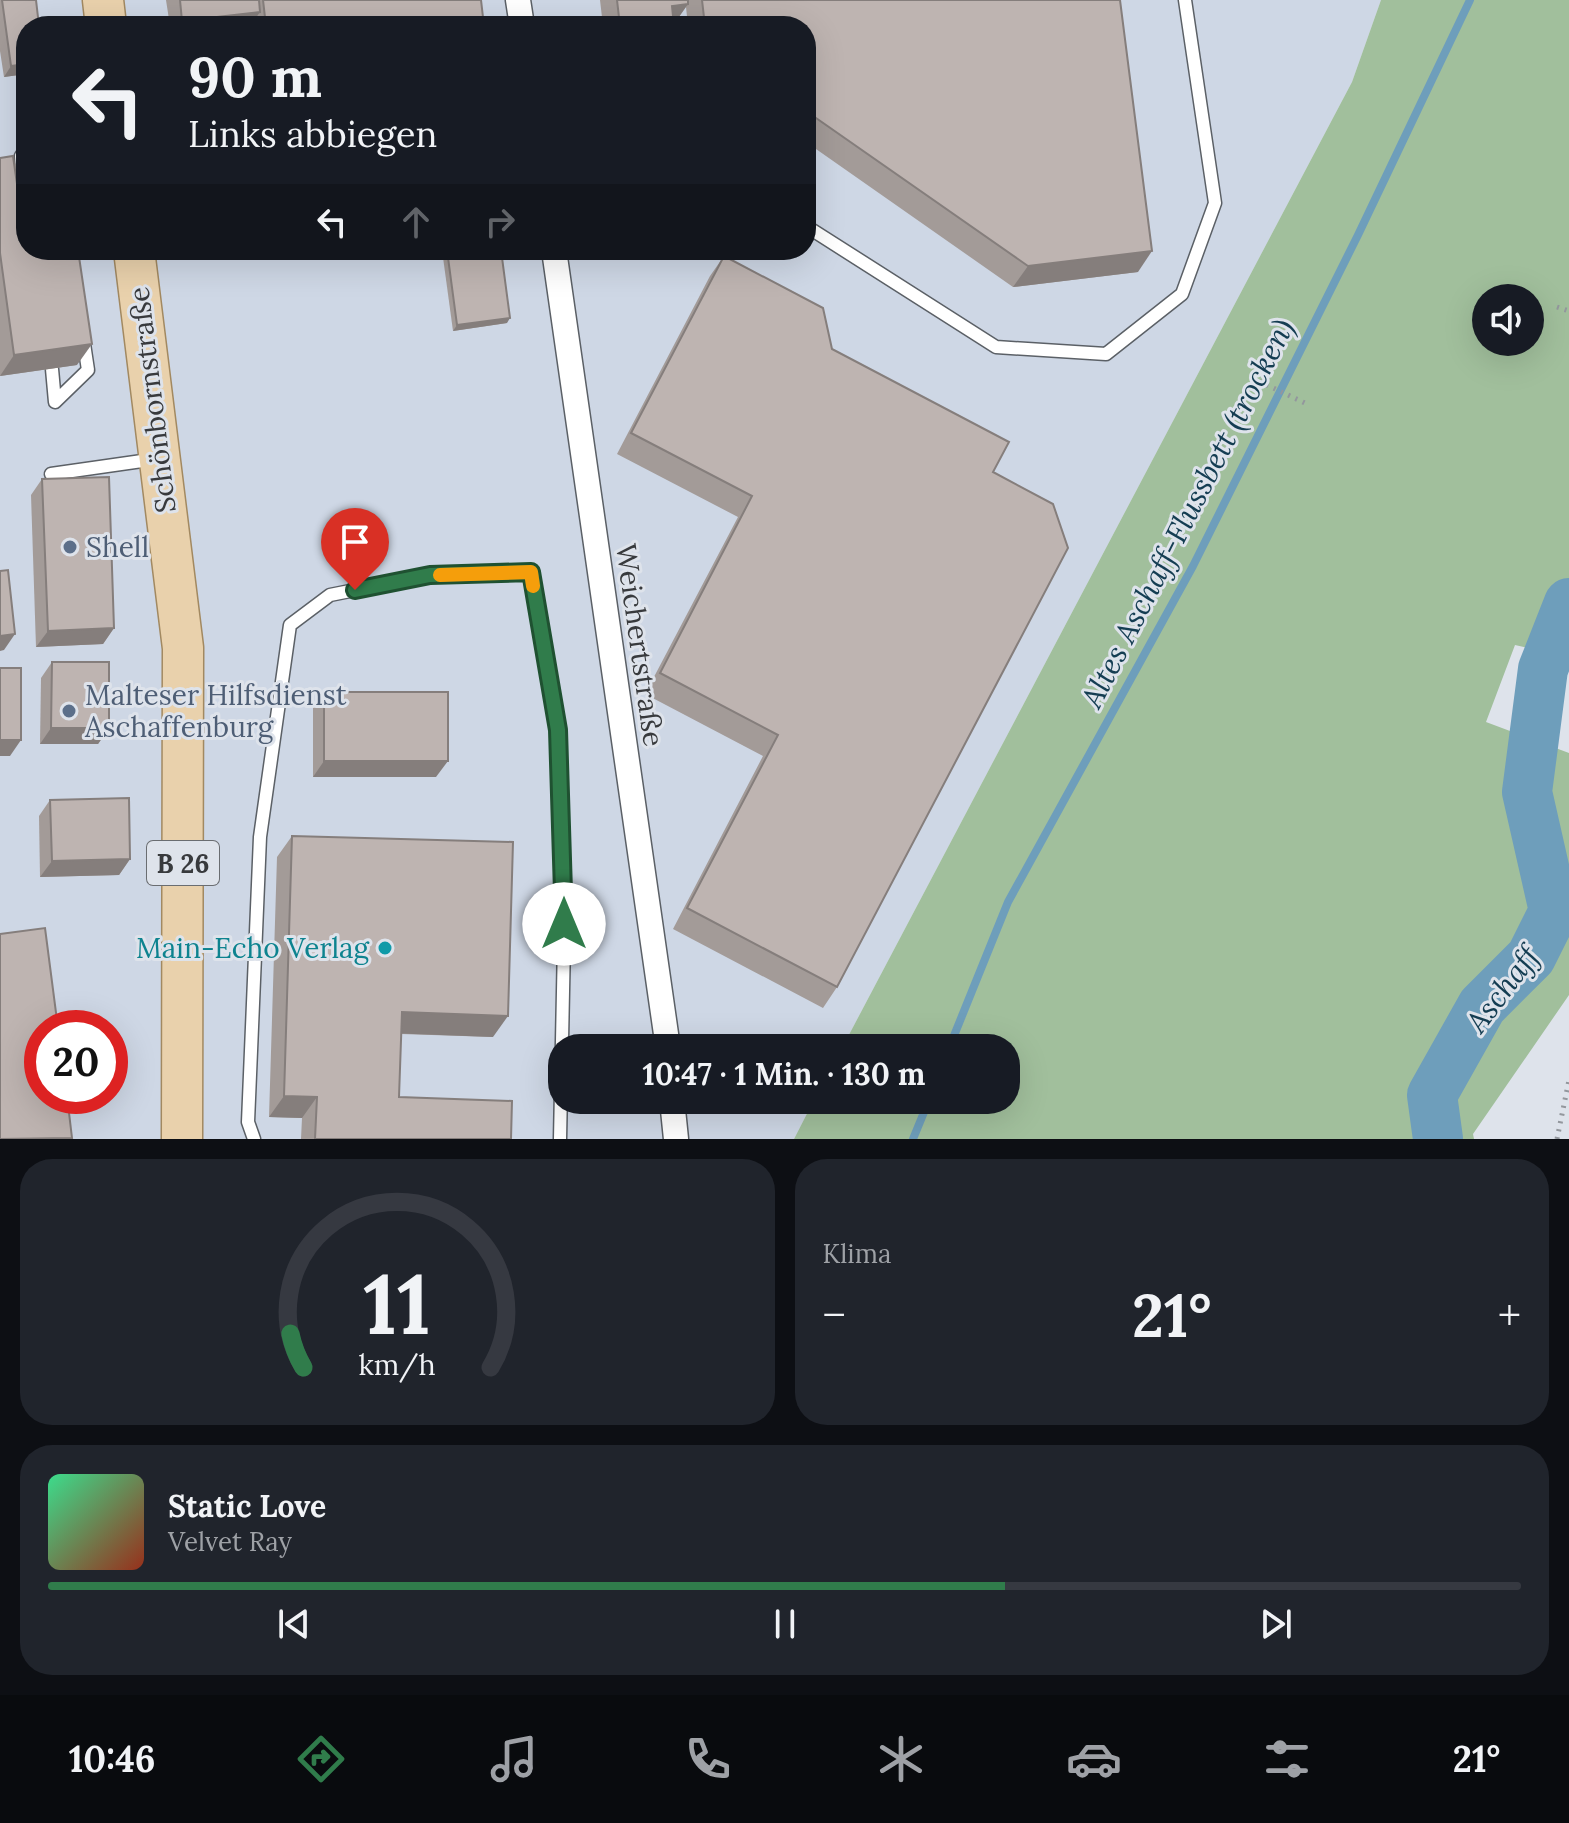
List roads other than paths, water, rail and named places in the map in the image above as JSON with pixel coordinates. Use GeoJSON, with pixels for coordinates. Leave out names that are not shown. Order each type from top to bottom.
{"type":"FeatureCollection","features":[{"type":"Feature","properties":{"kind":"main road","name":"Schönbornstraße"},"geometry":{"type":"LineString","coordinates":[[135,260],[183,648],[183,1077],[180,1139]]}},
{"type":"Feature","properties":{"kind":"street","name":"Weichertstraße"},"geometry":{"type":"LineString","coordinates":[[555,260],[666,1034]]}},
{"type":"Feature","properties":{"kind":"street"},"geometry":{"type":"LineString","coordinates":[[673,1114],[676,1139]]}},
{"type":"Feature","properties":{"kind":"lane"},"geometry":{"type":"LineString","coordinates":[[816,232],[996,347],[1106,354],[1182,294],[1215,203],[1185,0]]}},
{"type":"Feature","properties":{"kind":"lane"},"geometry":{"type":"LineString","coordinates":[[52,369],[55,402],[88,370],[82,325]]}},
{"type":"Feature","properties":{"kind":"lane"},"geometry":{"type":"LineString","coordinates":[[51,474],[159,459]]}},
{"type":"Feature","properties":{"kind":"lane"},"geometry":{"type":"LineString","coordinates":[[254,1139],[248,1122],[260,837],[290,625],[330,595],[430,575],[531,572],[558,730],[565,893],[560,1139]]}},
{"type":"Feature","properties":{"kind":"waterway","name":"Altes Aschaff-Flussbett (trocken)"},"geometry":{"type":"LineString","coordinates":[[955,1034],[1008,902],[1193,566],[1358,235],[1470,0]]}},
{"type":"Feature","properties":{"kind":"waterway","name":"Aschaff"},"geometry":{"type":"LineString","coordinates":[[1438,1139],[1432,1095],[1482,1006],[1531,957],[1554,911],[1527,792],[1543,669],[1569,603]]}},
{"type":"Feature","properties":{"kind":"waterway","name":"Altes Aschaff-Flussbett (trocken)"},"geometry":{"type":"LineString","coordinates":[[913,1139],[923,1114]]}},
{"type":"Feature","properties":{"kind":"place","name":"Shell"},"geometry":{"type":"Point","coordinates":[70,547]}},
{"type":"Feature","properties":{"kind":"place","name":"Malteser Hilfsdienst Aschaffenburg"},"geometry":{"type":"Point","coordinates":[69,711]}},
{"type":"Feature","properties":{"kind":"place","name":"Main-Echo Verlag"},"geometry":{"type":"Point","coordinates":[385,948]}}]}
